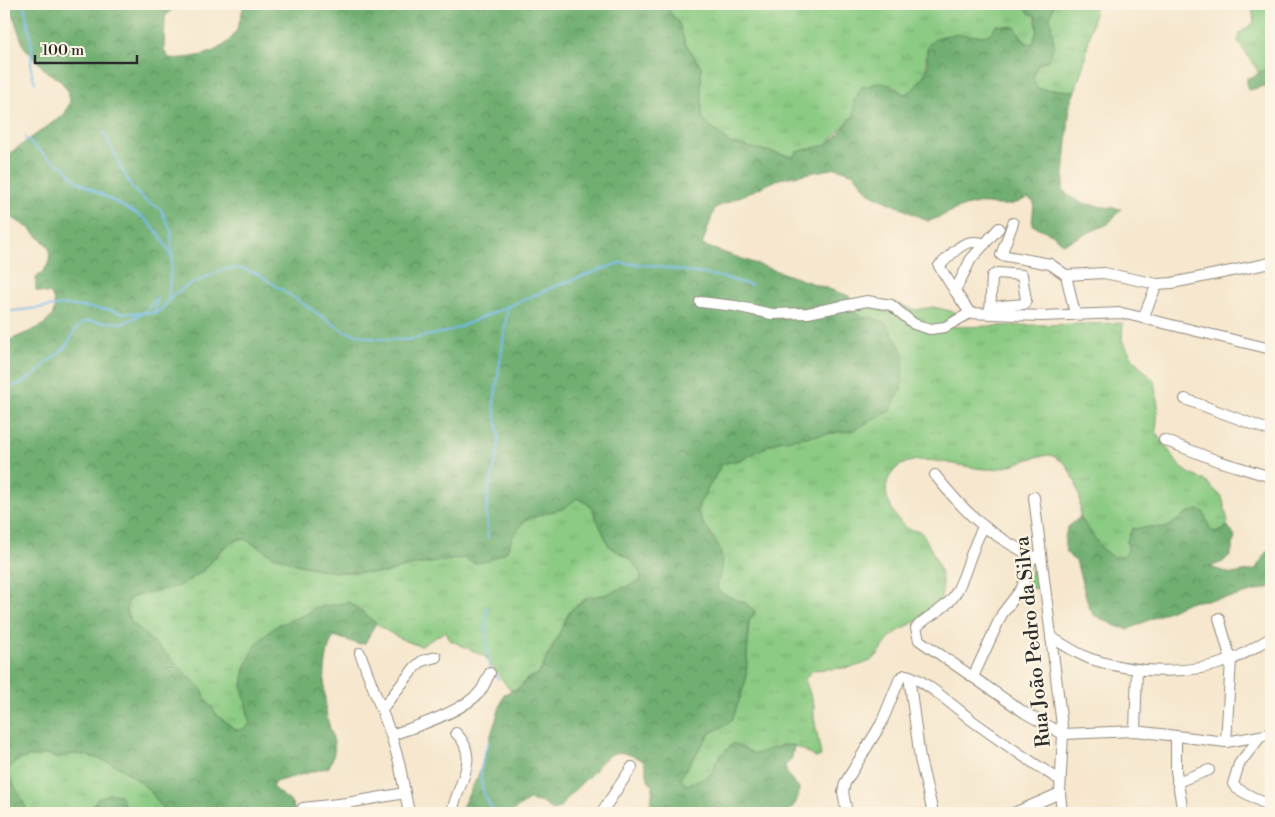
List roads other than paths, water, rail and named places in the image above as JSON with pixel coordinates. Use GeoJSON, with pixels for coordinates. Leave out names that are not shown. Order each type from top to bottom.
{"type":"FeatureCollection","features":[{"type":"Feature","properties":{"kind":"street"},"geometry":{"type":"LineString","coordinates":[[1013,224],[1001,255],[1050,264],[1066,275],[1104,273],[1157,284],[1182,282],[1271,265]]}},
{"type":"Feature","properties":{"kind":"street"},"geometry":{"type":"LineString","coordinates":[[955,290],[966,267],[999,228]]}},
{"type":"Feature","properties":{"kind":"street"},"geometry":{"type":"LineString","coordinates":[[966,314],[955,290],[939,266],[966,243],[976,241],[985,244]]}},
{"type":"Feature","properties":{"kind":"street"},"geometry":{"type":"LineString","coordinates":[[951,256],[966,267]]}},
{"type":"Feature","properties":{"kind":"street"},"geometry":{"type":"LineString","coordinates":[[700,302],[735,306],[772,314],[808,313],[868,300],[891,305],[914,324],[930,329],[945,327],[966,314],[990,310],[1024,304],[1026,300],[1022,275],[998,273],[992,276],[990,310]]}},
{"type":"Feature","properties":{"kind":"street"},"geometry":{"type":"LineString","coordinates":[[1066,275],[1075,314]]}},
{"type":"Feature","properties":{"kind":"street"},"geometry":{"type":"LineString","coordinates":[[1144,318],[1157,284]]}},
{"type":"Feature","properties":{"kind":"street"},"geometry":{"type":"LineString","coordinates":[[990,310],[1041,316],[1122,313],[1271,349]]}},
{"type":"Feature","properties":{"kind":"street"},"geometry":{"type":"LineString","coordinates":[[1185,399],[1271,431]]}},
{"type":"Feature","properties":{"kind":"street"},"geometry":{"type":"LineString","coordinates":[[1164,440],[1218,461],[1271,477]]}},
{"type":"Feature","properties":{"kind":"street"},"geometry":{"type":"LineString","coordinates":[[935,475],[962,508],[983,528],[1037,558],[1026,580],[1002,614],[972,677]]}},
{"type":"Feature","properties":{"kind":"street","name":"Rua João Pedro da Silva"},"geometry":{"type":"LineString","coordinates":[[1034,497],[1037,558],[1051,637],[1063,734],[1060,780],[1062,813]]}},
{"type":"Feature","properties":{"kind":"street"},"geometry":{"type":"LineString","coordinates":[[983,528],[974,545],[955,595],[944,608],[916,628],[919,640],[1026,713],[1063,734],[1135,731],[1226,742],[1266,735]]}},
{"type":"Feature","properties":{"kind":"street"},"geometry":{"type":"LineString","coordinates":[[1219,618],[1231,660],[1226,742]]}},
{"type":"Feature","properties":{"kind":"street"},"geometry":{"type":"LineString","coordinates":[[1051,637],[1089,658],[1137,670],[1187,668],[1231,660],[1271,638]]}},
{"type":"Feature","properties":{"kind":"street"},"geometry":{"type":"LineString","coordinates":[[360,653],[392,735],[408,813]]}},
{"type":"Feature","properties":{"kind":"street"},"geometry":{"type":"LineString","coordinates":[[382,709],[415,667],[422,662],[436,657]]}},
{"type":"Feature","properties":{"kind":"street"},"geometry":{"type":"LineString","coordinates":[[1135,731],[1137,670]]}},
{"type":"Feature","properties":{"kind":"street"},"geometry":{"type":"LineString","coordinates":[[392,735],[444,715],[471,700],[481,690],[490,673]]}},
{"type":"Feature","properties":{"kind":"street"},"geometry":{"type":"LineString","coordinates":[[907,675],[1060,780]]}},
{"type":"Feature","properties":{"kind":"street"},"geometry":{"type":"LineString","coordinates":[[907,675],[930,810]]}},
{"type":"Feature","properties":{"kind":"street"},"geometry":{"type":"LineString","coordinates":[[847,813],[843,792],[845,783],[881,724],[900,678],[907,675]]}},
{"type":"Feature","properties":{"kind":"street"},"geometry":{"type":"LineString","coordinates":[[452,813],[465,780],[468,765],[463,741],[456,733]]}},
{"type":"Feature","properties":{"kind":"street"},"geometry":{"type":"LineString","coordinates":[[1266,735],[1239,764],[1233,784],[1236,788],[1271,807]]}},
{"type":"Feature","properties":{"kind":"street"},"geometry":{"type":"LineString","coordinates":[[1176,736],[1177,782],[1183,813]]}},
{"type":"Feature","properties":{"kind":"street"},"geometry":{"type":"LineString","coordinates":[[601,813],[632,767]]}},
{"type":"Feature","properties":{"kind":"street"},"geometry":{"type":"LineString","coordinates":[[1177,782],[1210,770]]}},
{"type":"Feature","properties":{"kind":"street"},"geometry":{"type":"LineString","coordinates":[[303,808],[348,808],[405,793]]}},
{"type":"Feature","properties":{"kind":"street"},"geometry":{"type":"LineString","coordinates":[[1014,813],[1060,793]]}},
{"type":"Feature","properties":{"kind":"waterway"},"geometry":{"type":"LineString","coordinates":[[24,4],[32,46],[31,70],[35,83]]}},
{"type":"Feature","properties":{"kind":"waterway"},"geometry":{"type":"LineString","coordinates":[[104,132],[132,187],[149,203],[160,208],[171,230],[172,257]]}},
{"type":"Feature","properties":{"kind":"waterway"},"geometry":{"type":"LineString","coordinates":[[25,138],[47,157],[64,167],[77,181],[144,218],[160,235],[172,258],[168,299]]}},
{"type":"Feature","properties":{"kind":"waterway"},"geometry":{"type":"LineString","coordinates":[[4,312],[64,305],[111,310],[120,313],[155,313],[161,310],[174,294],[187,286],[224,269],[238,268],[258,274],[344,331],[375,339],[407,340],[450,331],[556,286],[619,263],[647,265],[721,277],[751,285]]}},
{"type":"Feature","properties":{"kind":"waterway"},"geometry":{"type":"LineString","coordinates":[[4,389],[22,383],[42,369],[46,363],[65,348],[76,329],[85,321],[124,323],[145,312],[157,297],[155,313]]}},
{"type":"Feature","properties":{"kind":"waterway"},"geometry":{"type":"LineString","coordinates":[[488,538],[486,515],[488,493],[497,456],[499,437],[494,404],[508,306]]}},
{"type":"Feature","properties":{"kind":"waterway"},"geometry":{"type":"LineString","coordinates":[[487,607],[486,619],[490,669]]}},
{"type":"Feature","properties":{"kind":"waterway"},"geometry":{"type":"LineString","coordinates":[[493,672],[498,679]]}},
{"type":"Feature","properties":{"kind":"waterway"},"geometry":{"type":"LineString","coordinates":[[489,742],[482,762],[481,779],[485,796],[495,813]]}}]}
